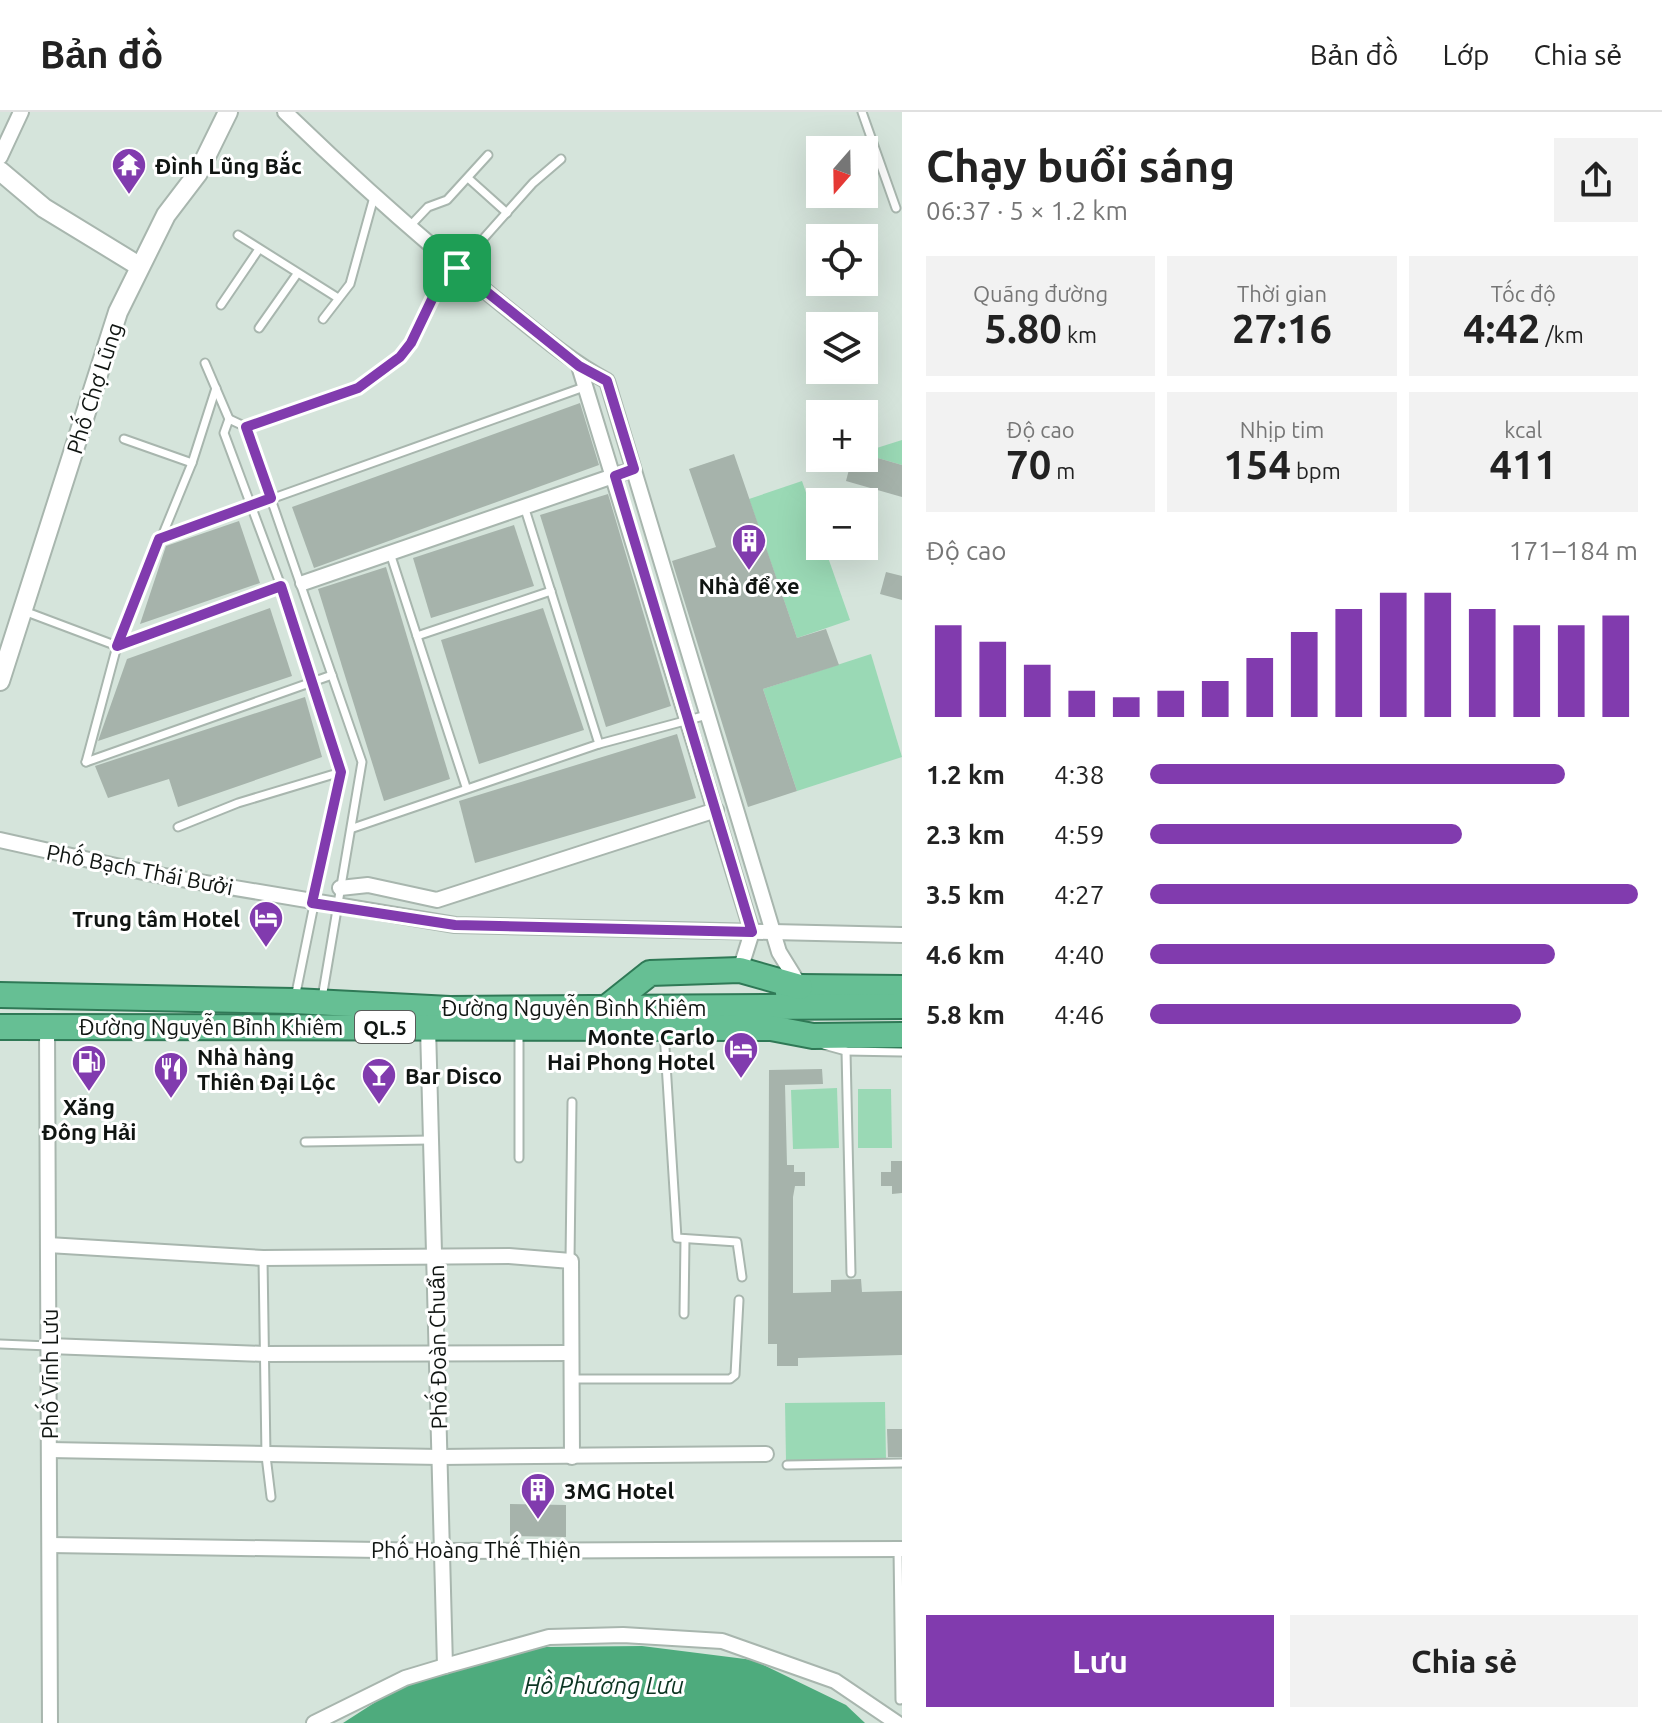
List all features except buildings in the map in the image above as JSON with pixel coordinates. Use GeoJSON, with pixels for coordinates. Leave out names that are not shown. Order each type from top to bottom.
{"type":"FeatureCollection","features":[{"type":"Feature","properties":{"kind":"highway"},"geometry":{"type":"LineString","coordinates":[[606,1008],[650,973],[740,970],[800,987]]}},
{"type":"Feature","properties":{"kind":"highway","name":"Đường Nguyễn Bỉnh Khiêm"},"geometry":{"type":"LineString","coordinates":[[768,1017],[800,987],[902,988]]}},
{"type":"Feature","properties":{"kind":"highway","name":"Đường Nguyễn Bình Khiêm"},"geometry":{"type":"LineString","coordinates":[[0,995],[294,1001],[450,1009],[606,1008],[768,1017]]}},
{"type":"Feature","properties":{"kind":"highway","name":"QL.5"},"geometry":{"type":"LineString","coordinates":[[768,1017],[902,1006]]}},
{"type":"Feature","properties":{"kind":"highway","name":"Đường Nguyễn Bỉnh Khiêm"},"geometry":{"type":"LineString","coordinates":[[0,1027],[664,1030],[768,1017],[813,1036],[902,1035]]}},
{"type":"Feature","properties":{"kind":"highway","name":"QL.5"},"geometry":{"type":"LineString","coordinates":[[768,1017],[840,1023],[902,1023]]}},
{"type":"Feature","properties":{"kind":"street"},"geometry":{"type":"LineString","coordinates":[[0,157],[21,112]]}},
{"type":"Feature","properties":{"kind":"street","name":"Phố Chợ Lũng"},"geometry":{"type":"LineString","coordinates":[[0,681],[118,312],[166,215],[198,173],[228,112]]}},
{"type":"Feature","properties":{"kind":"street"},"geometry":{"type":"LineString","coordinates":[[285,112],[374,197],[457,268],[579,366],[607,381],[779,952],[800,987]]}},
{"type":"Feature","properties":{"kind":"street"},"geometry":{"type":"LineString","coordinates":[[0,171],[44,208],[139,266]]}},
{"type":"Feature","properties":{"kind":"street"},"geometry":{"type":"LineString","coordinates":[[579,366],[690,720],[752,932],[740,970]]}},
{"type":"Feature","properties":{"kind":"street"},"geometry":{"type":"LineString","coordinates":[[303,583],[634,469]]}},
{"type":"Feature","properties":{"kind":"street"},"geometry":{"type":"LineString","coordinates":[[340,888],[368,885],[437,900],[716,810]]}},
{"type":"Feature","properties":{"kind":"street","name":"Phố Bạch Thái Bưởi"},"geometry":{"type":"LineString","coordinates":[[0,840],[312,903],[455,925],[775,935],[902,935]]}},
{"type":"Feature","properties":{"kind":"street","name":"Phố Vĩnh Lưu"},"geometry":{"type":"LineString","coordinates":[[47,1025],[50,1723]]}},
{"type":"Feature","properties":{"kind":"street","name":"Phố Đoàn Chuẩn"},"geometry":{"type":"LineString","coordinates":[[428,1027],[445,1666]]}},
{"type":"Feature","properties":{"kind":"street"},"geometry":{"type":"LineString","coordinates":[[48,1245],[263,1258],[435,1255],[571,1261],[569,1379],[572,1457]]}},
{"type":"Feature","properties":{"kind":"street"},"geometry":{"type":"LineString","coordinates":[[49,1346],[265,1354],[437,1351],[569,1353]]}},
{"type":"Feature","properties":{"kind":"street"},"geometry":{"type":"LineString","coordinates":[[49,1450],[440,1457],[766,1454]]}},
{"type":"Feature","properties":{"kind":"street","name":"Phố Hoàng Thế Thiện"},"geometry":{"type":"LineString","coordinates":[[50,1545],[442,1551],[900,1549]]}},
{"type":"Feature","properties":{"kind":"street"},"geometry":{"type":"LineString","coordinates":[[314,1723],[405,1678],[445,1666],[549,1637],[623,1635],[722,1641],[835,1681],[897,1723]]}},
{"type":"Feature","properties":{"kind":"lane"},"geometry":{"type":"LineString","coordinates":[[862,112],[896,208]]}},
{"type":"Feature","properties":{"kind":"lane"},"geometry":{"type":"LineString","coordinates":[[410,226],[428,207],[447,200],[488,155]]}},
{"type":"Feature","properties":{"kind":"lane"},"geometry":{"type":"LineString","coordinates":[[205,363],[229,419],[246,427],[358,388],[411,343],[435,293],[561,159]]}},
{"type":"Feature","properties":{"kind":"lane"},"geometry":{"type":"LineString","coordinates":[[468,178],[507,213]]}},
{"type":"Feature","properties":{"kind":"lane"},"geometry":{"type":"LineString","coordinates":[[323,319],[350,284],[374,197]]}},
{"type":"Feature","properties":{"kind":"lane"},"geometry":{"type":"LineString","coordinates":[[238,235],[338,298]]}},
{"type":"Feature","properties":{"kind":"lane"},"geometry":{"type":"LineString","coordinates":[[221,305],[259,249]]}},
{"type":"Feature","properties":{"kind":"lane"},"geometry":{"type":"LineString","coordinates":[[259,328],[297,274]]}},
{"type":"Feature","properties":{"kind":"lane"},"geometry":{"type":"LineString","coordinates":[[159,539],[584,387]]}},
{"type":"Feature","properties":{"kind":"lane"},"geometry":{"type":"LineString","coordinates":[[216,388],[192,463],[117,646],[86,762],[332,675]]}},
{"type":"Feature","properties":{"kind":"lane"},"geometry":{"type":"LineString","coordinates":[[229,419],[224,433],[281,586],[341,772],[294,1001]]}},
{"type":"Feature","properties":{"kind":"lane"},"geometry":{"type":"LineString","coordinates":[[246,427],[303,583],[362,762],[353,828],[335,906],[322,1002]]}},
{"type":"Feature","properties":{"kind":"lane"},"geometry":{"type":"LineString","coordinates":[[124,439],[192,463]]}},
{"type":"Feature","properties":{"kind":"lane"},"geometry":{"type":"LineString","coordinates":[[524,506],[599,744]]}},
{"type":"Feature","properties":{"kind":"lane"},"geometry":{"type":"LineString","coordinates":[[390,553],[466,787]]}},
{"type":"Feature","properties":{"kind":"lane"},"geometry":{"type":"LineString","coordinates":[[24,611],[117,646],[281,586]]}},
{"type":"Feature","properties":{"kind":"lane"},"geometry":{"type":"LineString","coordinates":[[417,636],[551,591]]}},
{"type":"Feature","properties":{"kind":"lane"},"geometry":{"type":"LineString","coordinates":[[353,828],[599,744],[709,714]]}},
{"type":"Feature","properties":{"kind":"lane"},"geometry":{"type":"LineString","coordinates":[[178,827],[238,803],[341,772]]}},
{"type":"Feature","properties":{"kind":"lane"},"geometry":{"type":"LineString","coordinates":[[519,1028],[519,1158]]}},
{"type":"Feature","properties":{"kind":"lane"},"geometry":{"type":"LineString","coordinates":[[664,1030],[677,1238],[737,1242],[742,1277]]}},
{"type":"Feature","properties":{"kind":"lane"},"geometry":{"type":"LineString","coordinates":[[813,1036],[827,1047],[846,1051],[902,1052]]}},
{"type":"Feature","properties":{"kind":"lane"},"geometry":{"type":"LineString","coordinates":[[846,1051],[851,1273]]}},
{"type":"Feature","properties":{"kind":"lane"},"geometry":{"type":"LineString","coordinates":[[571,1261],[572,1102]]}},
{"type":"Feature","properties":{"kind":"lane"},"geometry":{"type":"LineString","coordinates":[[305,1142],[432,1140]]}},
{"type":"Feature","properties":{"kind":"lane"},"geometry":{"type":"LineString","coordinates":[[684,1314],[685,1239]]}},
{"type":"Feature","properties":{"kind":"lane"},"geometry":{"type":"LineString","coordinates":[[263,1258],[266,1456],[271,1497]]}},
{"type":"Feature","properties":{"kind":"lane"},"geometry":{"type":"LineString","coordinates":[[569,1379],[730,1379],[735,1375],[739,1300]]}},
{"type":"Feature","properties":{"kind":"lane"},"geometry":{"type":"LineString","coordinates":[[0,1344],[49,1346]]}},
{"type":"Feature","properties":{"kind":"lane"},"geometry":{"type":"LineString","coordinates":[[787,1465],[902,1463]]}},
{"type":"Feature","properties":{"kind":"lane"},"geometry":{"type":"LineString","coordinates":[[900,1549],[900,1700]]}},
{"type":"Feature","properties":{"kind":"shaded area"},"geometry":{"type":"Polygon","coordinates":[[[902,440],[902,465],[878,458],[878,448],[902,440]]]}},
{"type":"Feature","properties":{"kind":"shaded area"},"geometry":{"type":"Polygon","coordinates":[[[802,481],[806,493],[806,560],[829,560],[850,620],[797,638],[749,499],[802,481]]]}},
{"type":"Feature","properties":{"kind":"shaded area"},"geometry":{"type":"Polygon","coordinates":[[[871,654],[902,757],[797,791],[763,689],[871,654]]]}},
{"type":"Feature","properties":{"kind":"shaded area"},"geometry":{"type":"Polygon","coordinates":[[[837,1088],[839,1148],[793,1149],[791,1090],[837,1088]]]}},
{"type":"Feature","properties":{"kind":"shaded area"},"geometry":{"type":"Polygon","coordinates":[[[858,1089],[891,1089],[892,1148],[858,1148],[858,1089]]]}},
{"type":"Feature","properties":{"kind":"shaded area"},"geometry":{"type":"Polygon","coordinates":[[[885,1402],[886,1460],[786,1461],[785,1403],[885,1402]]]}},
{"type":"Feature","properties":{"kind":"water","name":"Hồ Phương Lưu"},"geometry":{"type":"Polygon","coordinates":[[[642,1646],[753,1660],[846,1705],[865,1723],[343,1723],[402,1685],[485,1660],[545,1647],[642,1646]]]}},
{"type":"Feature","properties":{"kind":"place","name":"Đình Lũng Bắc"},"geometry":{"type":"Point","coordinates":[129,196]}},
{"type":"Feature","properties":{"kind":"place","name":"Nhà để xe"},"geometry":{"type":"Point","coordinates":[749,572]}},
{"type":"Feature","properties":{"kind":"place","name":"Trung tâm Hotel"},"geometry":{"type":"Point","coordinates":[266,949]}},
{"type":"Feature","properties":{"kind":"place","name":"Monte Carlo Hai Phong Hotel"},"geometry":{"type":"Point","coordinates":[741,1080]}},
{"type":"Feature","properties":{"kind":"place","name":"Xăng Đông Hải"},"geometry":{"type":"Point","coordinates":[89,1093]}},
{"type":"Feature","properties":{"kind":"place","name":"Nhà hàng Thiên Đại Lộc"},"geometry":{"type":"Point","coordinates":[171,1100]}},
{"type":"Feature","properties":{"kind":"place","name":"Bar Disco"},"geometry":{"type":"Point","coordinates":[379,1106]}},
{"type":"Feature","properties":{"kind":"place","name":"3MG Hotel"},"geometry":{"type":"Point","coordinates":[538,1521]}},
{"type":"Feature","properties":{"kind":"route"},"geometry":{"type":"LineString","coordinates":[[457,268],[579,366],[607,381],[634,469],[615,476],[752,932],[455,925],[312,903],[341,772],[281,586],[117,646],[159,539],[271,498],[246,427],[358,388],[400,357],[411,343],[435,293],[457,268]]}}]}
